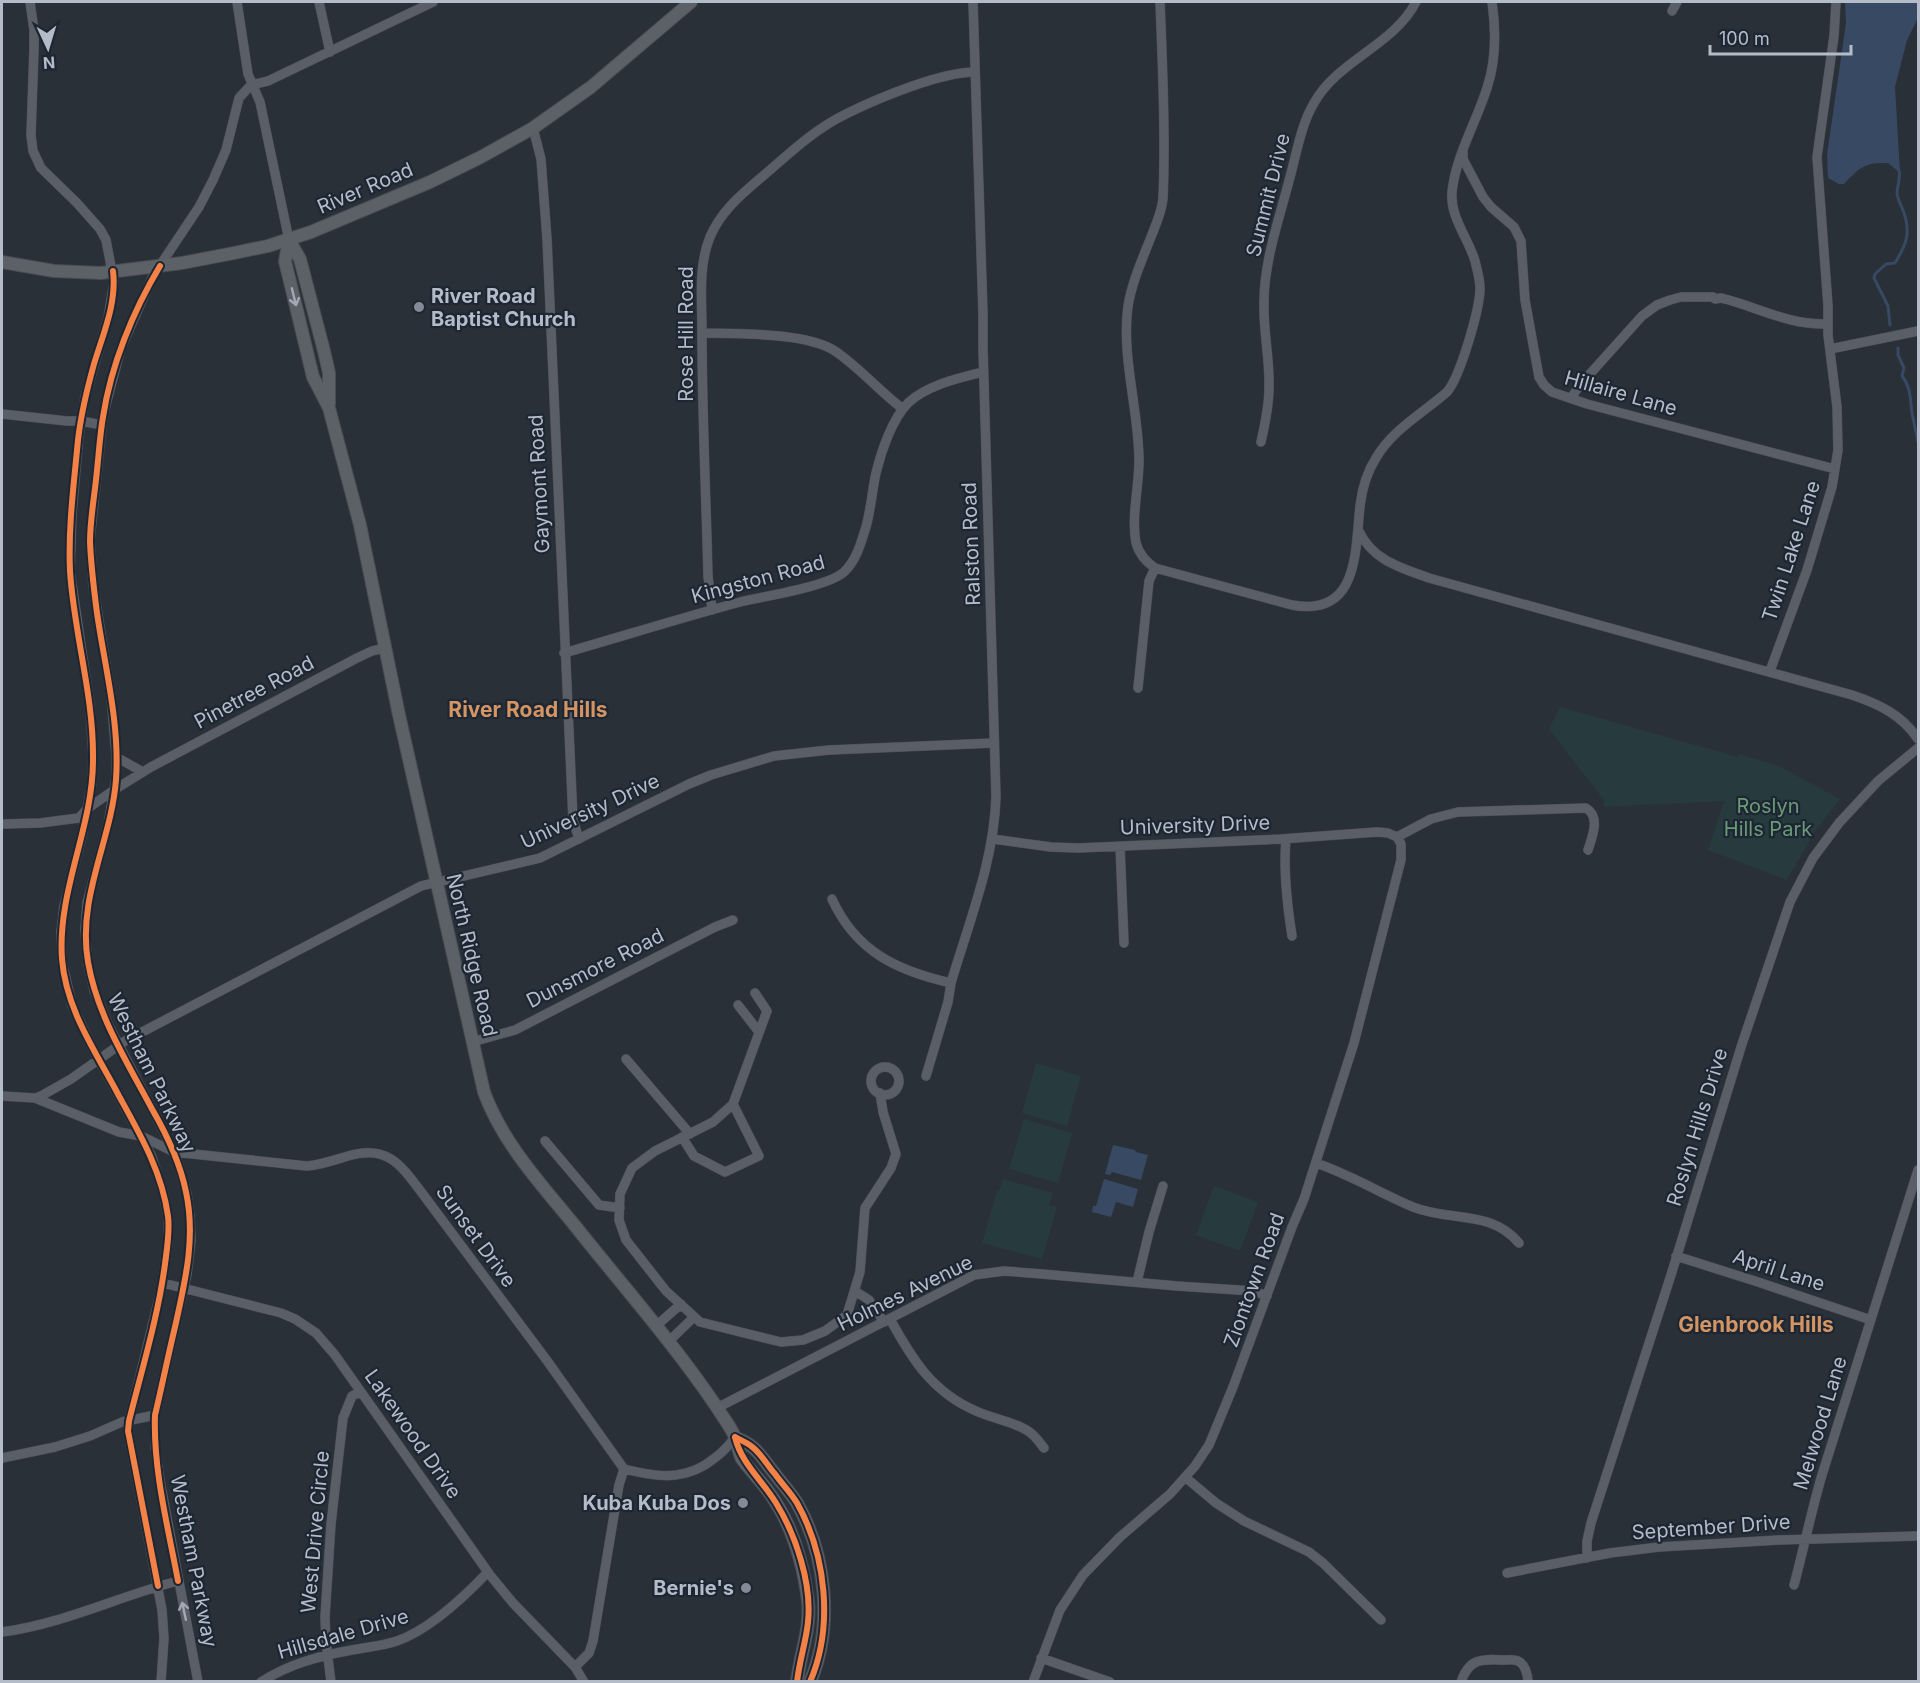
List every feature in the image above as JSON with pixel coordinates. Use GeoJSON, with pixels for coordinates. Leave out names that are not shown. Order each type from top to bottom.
{"type":"FeatureCollection","features":[{"type":"Feature","properties":{"kind":"main road","name":"River Road"},"geometry":{"type":"LineString","coordinates":[[2,262],[54,270],[101,273],[160,266],[290,240],[430,182],[510,142],[591,87],[691,2]]}},
{"type":"Feature","properties":{"kind":"main road","name":"North Ridge Road"},"geometry":{"type":"LineString","coordinates":[[290,240],[300,259],[324,351],[329,373],[329,408],[360,525],[436,882],[484,1092],[498,1124],[527,1167],[656,1326],[717,1408],[735,1437],[742,1458],[768,1491],[785,1518],[795,1540],[801,1562],[808,1604],[808,1619],[797,1682]]}},
{"type":"Feature","properties":{"kind":"main road","name":"North Ridge Road"},"geometry":{"type":"LineString","coordinates":[[735,1437],[752,1446],[792,1495],[806,1520],[814,1541],[821,1571],[824,1612],[817,1660],[810,1682]]}},
{"type":"Feature","properties":{"kind":"street","name":"Westham Parkway"},"geometry":{"type":"LineString","coordinates":[[30,2],[34,37],[31,135],[33,151],[41,168],[100,229],[106,240],[114,282],[113,295],[90,377],[81,421],[72,513],[70,571],[90,706],[93,758],[92,783],[63,914],[62,961],[72,1005],[152,1157],[164,1195],[168,1217],[168,1241],[163,1283],[128,1431],[158,1586],[164,1638],[161,1682]]}},
{"type":"Feature","properties":{"kind":"street"},"geometry":{"type":"LineString","coordinates":[[237,2],[246,64],[251,85],[260,102],[290,240]]}},
{"type":"Feature","properties":{"kind":"street"},"geometry":{"type":"LineString","coordinates":[[320,2],[330,52]]}},
{"type":"Feature","properties":{"kind":"street"},"geometry":{"type":"LineString","coordinates":[[251,85],[268,81],[433,2]]}},
{"type":"Feature","properties":{"kind":"street","name":"Ralston Road"},"geometry":{"type":"LineString","coordinates":[[926,1076],[988,859],[993,838],[996,797],[973,2]]}},
{"type":"Feature","properties":{"kind":"street"},"geometry":{"type":"LineString","coordinates":[[1160,2],[1164,73],[1163,201],[1160,215],[1137,273],[1127,319],[1131,389],[1139,462],[1136,543],[1145,560],[1155,568],[1292,605],[1312,608],[1338,595],[1347,582],[1353,565],[1363,492],[1375,458],[1396,432],[1454,385],[1478,308],[1480,290],[1475,262],[1452,207],[1455,176],[1492,73],[1494,38],[1492,2]]}},
{"type":"Feature","properties":{"kind":"street","name":"Summit Drive"},"geometry":{"type":"LineString","coordinates":[[1261,442],[1268,414],[1269,387],[1263,322],[1266,277],[1281,210],[1307,117],[1322,91],[1358,58],[1395,31],[1416,2]]}},
{"type":"Feature","properties":{"kind":"street"},"geometry":{"type":"LineString","coordinates":[[1672,11],[1677,2]]}},
{"type":"Feature","properties":{"kind":"street","name":"Twin Lake Lane"},"geometry":{"type":"LineString","coordinates":[[1770,671],[1807,570],[1832,487],[1838,450],[1837,407],[1828,324],[1817,157],[1834,36],[1836,2]]}},
{"type":"Feature","properties":{"kind":"street","name":"Rose Hill Road"},"geometry":{"type":"LineString","coordinates":[[712,610],[708,576],[702,279],[706,249],[720,219],[738,198],[794,149],[831,121],[861,106],[947,76],[975,72]]}},
{"type":"Feature","properties":{"kind":"street","name":"Westham Parkway"},"geometry":{"type":"LineString","coordinates":[[198,1682],[155,1447],[155,1415],[184,1289],[191,1241],[190,1216],[183,1177],[174,1152],[118,1045],[94,990],[88,964],[85,929],[87,903],[104,842],[114,790],[116,758],[111,696],[93,584],[90,540],[102,425],[119,354],[160,266],[199,207],[213,180],[226,150],[239,98],[251,85]]}},
{"type":"Feature","properties":{"kind":"street","name":"Gaymont Road"},"geometry":{"type":"LineString","coordinates":[[533,128],[541,159],[547,239],[564,653],[573,820],[579,839]]}},
{"type":"Feature","properties":{"kind":"street","name":"Hillaire Lane"},"geometry":{"type":"LineString","coordinates":[[1463,150],[1463,159],[1483,197],[1511,224],[1519,236],[1523,256],[1526,300],[1539,377],[1549,390],[1587,404],[1835,469]]}},
{"type":"Feature","properties":{"kind":"street"},"geometry":{"type":"LineString","coordinates":[[1571,398],[1642,316],[1670,300],[1721,298],[1794,322],[1828,324]]}},
{"type":"Feature","properties":{"kind":"street"},"geometry":{"type":"LineString","coordinates":[[1830,349],[1918,332]]}},
{"type":"Feature","properties":{"kind":"street"},"geometry":{"type":"LineString","coordinates":[[702,333],[792,338],[826,346],[856,368],[903,409]]}},
{"type":"Feature","properties":{"kind":"street","name":"Kingston Road"},"geometry":{"type":"LineString","coordinates":[[564,653],[839,576],[848,568],[857,552],[863,536],[880,458],[903,409],[924,392],[983,372]]}},
{"type":"Feature","properties":{"kind":"street"},"geometry":{"type":"LineString","coordinates":[[2,414],[102,425]]}},
{"type":"Feature","properties":{"kind":"street"},"geometry":{"type":"LineString","coordinates":[[1359,531],[1366,545],[1389,564],[1429,578],[1770,671],[1875,703],[1900,718],[1918,739]]}},
{"type":"Feature","properties":{"kind":"street"},"geometry":{"type":"LineString","coordinates":[[1138,688],[1149,580],[1155,568]]}},
{"type":"Feature","properties":{"kind":"street","name":"Pinetree Road"},"geometry":{"type":"LineString","coordinates":[[2,824],[40,823],[79,818],[87,809],[143,772],[357,658],[385,648]]}},
{"type":"Feature","properties":{"kind":"street","name":"University Drive"},"geometry":{"type":"LineString","coordinates":[[35,1098],[71,1079],[118,1045],[421,886],[530,861],[711,775],[774,756],[830,750],[994,742]]}},
{"type":"Feature","properties":{"kind":"street","name":"Roslyn Hills Drive"},"geometry":{"type":"LineString","coordinates":[[1587,1558],[1587,1541],[1591,1523],[1742,1044],[1790,902],[1813,858],[1856,802],[1918,748]]}},
{"type":"Feature","properties":{"kind":"street"},"geometry":{"type":"LineString","coordinates":[[116,758],[143,772]]}},
{"type":"Feature","properties":{"kind":"street"},"geometry":{"type":"LineString","coordinates":[[1397,837],[1431,819],[1458,812],[1586,808],[1594,817],[1588,850]]}},
{"type":"Feature","properties":{"kind":"street","name":"University Drive"},"geometry":{"type":"LineString","coordinates":[[993,838],[1051,847],[1078,848],[1286,839],[1377,832],[1397,837]]}},
{"type":"Feature","properties":{"kind":"street","name":"Ziontown Road"},"geometry":{"type":"LineString","coordinates":[[1033,1682],[1060,1610],[1083,1575],[1120,1537],[1170,1494],[1195,1466],[1216,1429],[1316,1163],[1354,1043],[1401,860],[1401,844],[1397,837]]}},
{"type":"Feature","properties":{"kind":"street"},"geometry":{"type":"LineString","coordinates":[[1286,839],[1288,911],[1292,936]]}},
{"type":"Feature","properties":{"kind":"street"},"geometry":{"type":"LineString","coordinates":[[1120,846],[1124,942]]}},
{"type":"Feature","properties":{"kind":"street"},"geometry":{"type":"LineString","coordinates":[[832,899],[840,916],[885,960],[908,971],[951,983]]}},
{"type":"Feature","properties":{"kind":"street","name":"Dunsmore Road"},"geometry":{"type":"LineString","coordinates":[[472,1042],[515,1030],[715,927],[733,920]]}},
{"type":"Feature","properties":{"kind":"street"},"geometry":{"type":"LineString","coordinates":[[755,993],[767,1011],[733,1104],[712,1122],[655,1151],[632,1168],[620,1194],[619,1221],[626,1240],[666,1291],[700,1322],[781,1342],[803,1340],[825,1331],[847,1315],[860,1272],[865,1208],[891,1168],[896,1154],[880,1094]]}},
{"type":"Feature","properties":{"kind":"street"},"geometry":{"type":"LineString","coordinates":[[738,1005],[759,1032]]}},
{"type":"Feature","properties":{"kind":"street"},"geometry":{"type":"LineString","coordinates":[[626,1059],[686,1136],[694,1156],[725,1172],[759,1156],[733,1104]]}},
{"type":"Feature","properties":{"kind":"street"},"geometry":{"type":"LineString","coordinates":[[2,1096],[35,1098]]}},
{"type":"Feature","properties":{"kind":"street","name":"Sunset Drive"},"geometry":{"type":"LineString","coordinates":[[35,1098],[119,1132],[141,1136],[174,1152],[307,1166],[367,1152],[381,1154],[394,1160],[403,1167],[548,1362],[624,1469]]}},
{"type":"Feature","properties":{"kind":"street"},"geometry":{"type":"LineString","coordinates":[[545,1141],[599,1205],[620,1208]]}},
{"type":"Feature","properties":{"kind":"street"},"geometry":{"type":"LineString","coordinates":[[1316,1163],[1362,1181],[1414,1207],[1493,1224],[1513,1236],[1519,1244]]}},
{"type":"Feature","properties":{"kind":"street","name":"Melwood Lane"},"geometry":{"type":"LineString","coordinates":[[1794,1585],[1822,1475],[1918,1170]]}},
{"type":"Feature","properties":{"kind":"street"},"geometry":{"type":"LineString","coordinates":[[1137,1282],[1163,1186]]}},
{"type":"Feature","properties":{"kind":"street","name":"April Lane"},"geometry":{"type":"LineString","coordinates":[[1676,1256],[1871,1320]]}},
{"type":"Feature","properties":{"kind":"street","name":"Holmes Avenue"},"geometry":{"type":"LineString","coordinates":[[717,1408],[974,1275],[992,1272],[1042,1274],[1253,1291],[1267,1296]]}},
{"type":"Feature","properties":{"kind":"street","name":"Lakewood Drive"},"geometry":{"type":"LineString","coordinates":[[163,1283],[281,1313],[304,1324],[316,1333],[488,1572],[513,1603],[575,1667],[584,1682]]}},
{"type":"Feature","properties":{"kind":"street"},"geometry":{"type":"LineString","coordinates":[[855,1291],[869,1300],[887,1320],[916,1364],[944,1392],[976,1411],[1027,1430],[1044,1448]]}},
{"type":"Feature","properties":{"kind":"street"},"geometry":{"type":"LineString","coordinates":[[656,1326],[681,1304]]}},
{"type":"Feature","properties":{"kind":"street"},"geometry":{"type":"LineString","coordinates":[[668,1342],[694,1317]]}},
{"type":"Feature","properties":{"kind":"street","name":"West Drive Circle"},"geometry":{"type":"LineString","coordinates":[[331,1682],[325,1617],[326,1586],[343,1418],[352,1396],[360,1392]]}},
{"type":"Feature","properties":{"kind":"street"},"geometry":{"type":"LineString","coordinates":[[2,1458],[55,1447],[129,1421],[155,1415]]}},
{"type":"Feature","properties":{"kind":"street"},"geometry":{"type":"LineString","coordinates":[[575,1667],[589,1653],[593,1641],[624,1469],[659,1476],[687,1474],[721,1455],[735,1437]]}},
{"type":"Feature","properties":{"kind":"street"},"geometry":{"type":"LineString","coordinates":[[1185,1477],[1216,1503],[1244,1521],[1309,1552],[1381,1620]]}},
{"type":"Feature","properties":{"kind":"street","name":"September Drive"},"geometry":{"type":"LineString","coordinates":[[1508,1573],[1659,1547],[1918,1536]]}},
{"type":"Feature","properties":{"kind":"street","name":"Hillsdale Drive"},"geometry":{"type":"LineString","coordinates":[[261,1682],[277,1671],[295,1664],[396,1641],[422,1630],[488,1572]]}},
{"type":"Feature","properties":{"kind":"street"},"geometry":{"type":"LineString","coordinates":[[2,1632],[94,1609],[178,1581]]}},
{"type":"Feature","properties":{"kind":"street"},"geometry":{"type":"LineString","coordinates":[[1041,1658],[1110,1682]]}},
{"type":"Feature","properties":{"kind":"street"},"geometry":{"type":"LineString","coordinates":[[1461,1682],[1469,1666],[1484,1659],[1517,1661],[1524,1666],[1528,1682]]}},
{"type":"Feature","properties":{"kind":"green space","name":"Roslyn Hills Park"},"geometry":{"type":"Polygon","coordinates":[[[1560,707],[1738,757],[1739,754],[1779,766],[1840,799],[1815,831],[1787,880],[1708,850],[1724,801],[1604,807],[1604,800],[1549,729],[1560,707]]]}},
{"type":"Feature","properties":{"kind":"green space"},"geometry":{"type":"Polygon","coordinates":[[[1036,1063],[1081,1076],[1067,1126],[1022,1113],[1036,1063]]]}},
{"type":"Feature","properties":{"kind":"green space"},"geometry":{"type":"Polygon","coordinates":[[[1024,1119],[1072,1133],[1058,1183],[1009,1169],[1024,1119]]]}},
{"type":"Feature","properties":{"kind":"green space"},"geometry":{"type":"Polygon","coordinates":[[[1003,1179],[1053,1193],[1049,1205],[1057,1207],[1042,1259],[982,1243],[997,1191],[1003,1179]]]}},
{"type":"Feature","properties":{"kind":"green space"},"geometry":{"type":"Polygon","coordinates":[[[1214,1186],[1258,1202],[1240,1251],[1196,1235],[1214,1186]]]}},
{"type":"Feature","properties":{"kind":"water"},"geometry":{"type":"Polygon","coordinates":[[[1845,2],[1917,2],[1917,20],[1907,40],[1895,87],[1900,173],[1888,163],[1874,163],[1859,170],[1844,184],[1839,184],[1828,178],[1827,155],[1846,23],[1845,2]]]}},
{"type":"Feature","properties":{"kind":"water"},"geometry":{"type":"Polygon","coordinates":[[[1113,1145],[1148,1155],[1141,1180],[1112,1172],[1110,1175],[1105,1174],[1113,1145]]]}},
{"type":"Feature","properties":{"kind":"water"},"geometry":{"type":"Polygon","coordinates":[[[1104,1179],[1138,1189],[1133,1207],[1116,1202],[1111,1217],[1092,1212],[1104,1179]]]}},
{"type":"Feature","properties":{"kind":"waterway"},"geometry":{"type":"LineString","coordinates":[[1890,325],[1888,306],[1874,278],[1875,274],[1886,264],[1895,263],[1906,239],[1906,220],[1897,194],[1899,170]]}},
{"type":"Feature","properties":{"kind":"waterway"},"geometry":{"type":"LineString","coordinates":[[1898,348],[1898,355],[1904,368],[1902,376],[1910,393],[1918,442]]}},
{"type":"Feature","properties":{"kind":"cycle path"},"geometry":{"type":"LineString","coordinates":[[160,266],[132,320],[117,358],[100,436],[90,542],[97,613],[114,717],[117,759],[113,803],[91,892],[86,938],[88,962],[98,1001],[114,1038],[172,1149],[180,1170],[189,1209],[190,1243],[186,1277],[155,1415],[156,1457],[178,1581]]}},
{"type":"Feature","properties":{"kind":"cycle path"},"geometry":{"type":"LineString","coordinates":[[113,271],[111,307],[84,402],[72,505],[70,571],[90,712],[93,760],[87,810],[65,909],[62,959],[69,996],[83,1030],[149,1154],[161,1184],[168,1216],[168,1240],[162,1284],[128,1431],[158,1586]]}},
{"type":"Feature","properties":{"kind":"cycle path"},"geometry":{"type":"LineString","coordinates":[[735,1437],[758,1452],[792,1496],[807,1523],[815,1545],[820,1568],[824,1614],[818,1660],[810,1682]]}},
{"type":"Feature","properties":{"kind":"cycle path"},"geometry":{"type":"LineString","coordinates":[[735,1437],[742,1455],[783,1516],[801,1560],[809,1607],[797,1682]]}},
{"type":"Feature","properties":{"kind":"place","name":"River Road Baptist Church"},"geometry":{"type":"Point","coordinates":[419,307]}},
{"type":"Feature","properties":{"kind":"place","name":"Kuba Kuba Dos"},"geometry":{"type":"Point","coordinates":[743,1503]}},
{"type":"Feature","properties":{"kind":"place","name":"Bernie's"},"geometry":{"type":"Point","coordinates":[746,1588]}},
{"type":"Feature","properties":{"kind":"district","name":"River Road Hills"},"geometry":{"type":"Point","coordinates":[528,709]}},
{"type":"Feature","properties":{"kind":"district","name":"Glenbrook Hills"},"geometry":{"type":"Point","coordinates":[1756,1324]}}]}
